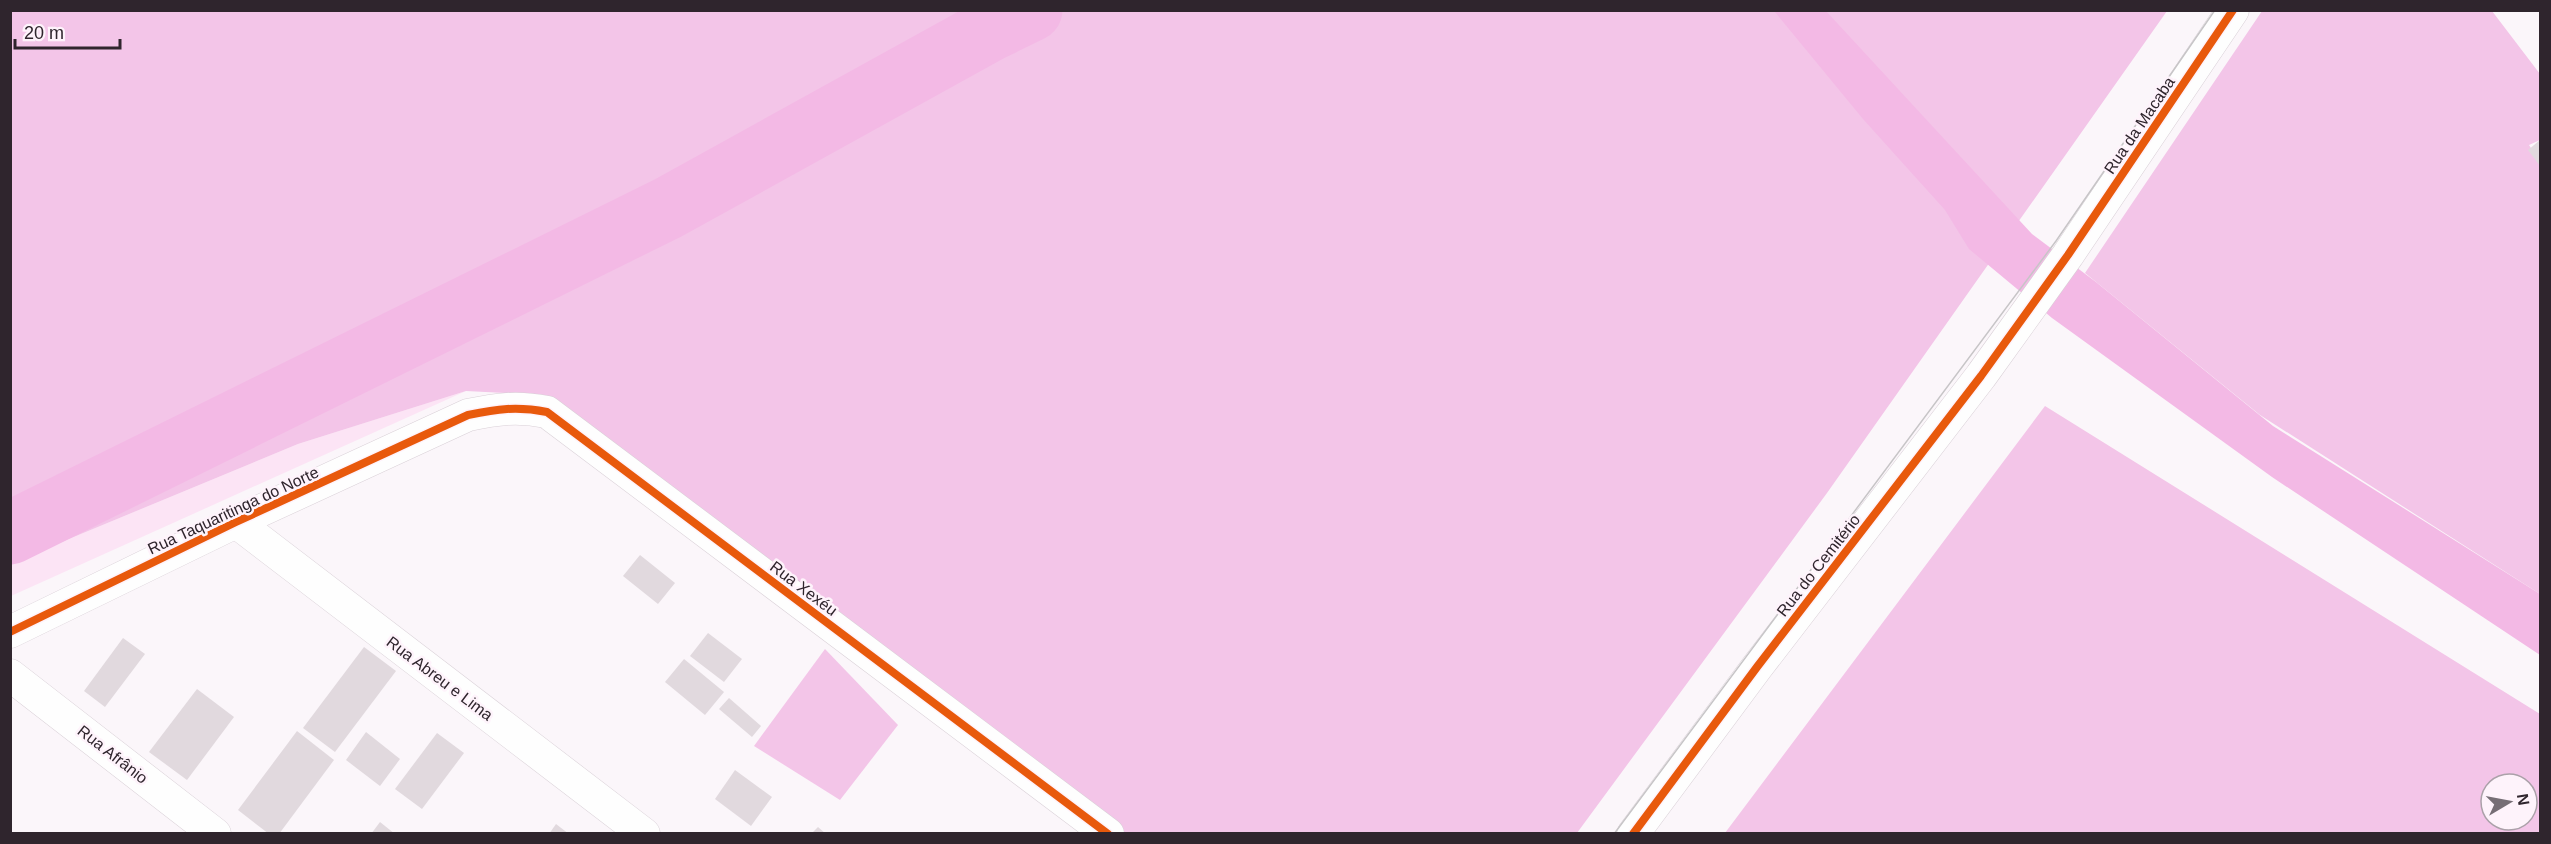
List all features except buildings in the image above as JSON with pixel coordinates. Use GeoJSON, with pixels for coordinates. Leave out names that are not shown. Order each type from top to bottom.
{"type":"FeatureCollection","features":[{"type":"Feature","properties":{"kind":"street","name":"Rua da Macaba"},"geometry":{"type":"LineString","coordinates":[[2025,315],[2233,10]]}},
{"type":"Feature","properties":{"kind":"street","name":"Rua do Cemitério"},"geometry":{"type":"LineString","coordinates":[[1633,834],[2025,315]]}},
{"type":"Feature","properties":{"kind":"street","name":"Rua Xexéu"},"geometry":{"type":"LineString","coordinates":[[468,415],[512,408],[547,412],[1108,834]]}},
{"type":"Feature","properties":{"kind":"street","name":"Rua Taquaritinga do Norte"},"geometry":{"type":"LineString","coordinates":[[10,632],[236,522],[468,415]]}},
{"type":"Feature","properties":{"kind":"street","name":"Rua Abreu e Lima"},"geometry":{"type":"LineString","coordinates":[[236,522],[644,834]]}},
{"type":"Feature","properties":{"kind":"street","name":"Rua Afrânio"},"geometry":{"type":"LineString","coordinates":[[10,675],[198,828]]}},
{"type":"Feature","properties":{"kind":"shaded area"},"geometry":{"type":"Polygon","coordinates":[[[1777,10],[1826,11],[2032,234],[2096,282],[2273,426],[2540,594],[2540,655],[2272,477],[2052,318],[1969,249],[1945,210],[1863,119],[1775,12],[1777,10]]]}},
{"type":"Feature","properties":{"kind":"shaded area"},"geometry":{"type":"Polygon","coordinates":[[[11,11],[2167,11],[1827,493],[1577,833],[1122,833],[523,394],[466,391],[298,444],[11,563],[11,11]]]}},
{"type":"Feature","properties":{"kind":"shaded area"},"geometry":{"type":"Polygon","coordinates":[[[2262,11],[2492,11],[2540,74],[2540,140],[2529,145],[2540,162],[2540,594],[2260,415],[2085,273],[2262,11]]]}},
{"type":"Feature","properties":{"kind":"shaded area"},"geometry":{"type":"Polygon","coordinates":[[[466,391],[11,596],[11,563],[298,444],[466,391]]]}},
{"type":"Feature","properties":{"kind":"shaded area"},"geometry":{"type":"Polygon","coordinates":[[[2045,406],[2540,714],[2540,833],[1725,833],[2045,406]]]}},
{"type":"Feature","properties":{"kind":"shaded area"},"geometry":{"type":"Polygon","coordinates":[[[825,649],[898,725],[840,800],[754,746],[825,649]]]}},
{"type":"Feature","properties":{"kind":"waterway"},"geometry":{"type":"LineString","coordinates":[[10,533],[668,208],[990,30],[1031,10]]}},
{"type":"Feature","properties":{"kind":"tram line"},"geometry":{"type":"LineString","coordinates":[[1614,834],[2056,241],[2215,10]]}},
{"type":"Feature","properties":{"kind":"cycle path"},"geometry":{"type":"LineString","coordinates":[[1633,834],[1757,667],[1981,376],[2068,255],[2233,10]]}},
{"type":"Feature","properties":{"kind":"cycle path"},"geometry":{"type":"LineString","coordinates":[[10,632],[236,522],[468,415],[507,409],[547,412],[1108,834]]}}]}
